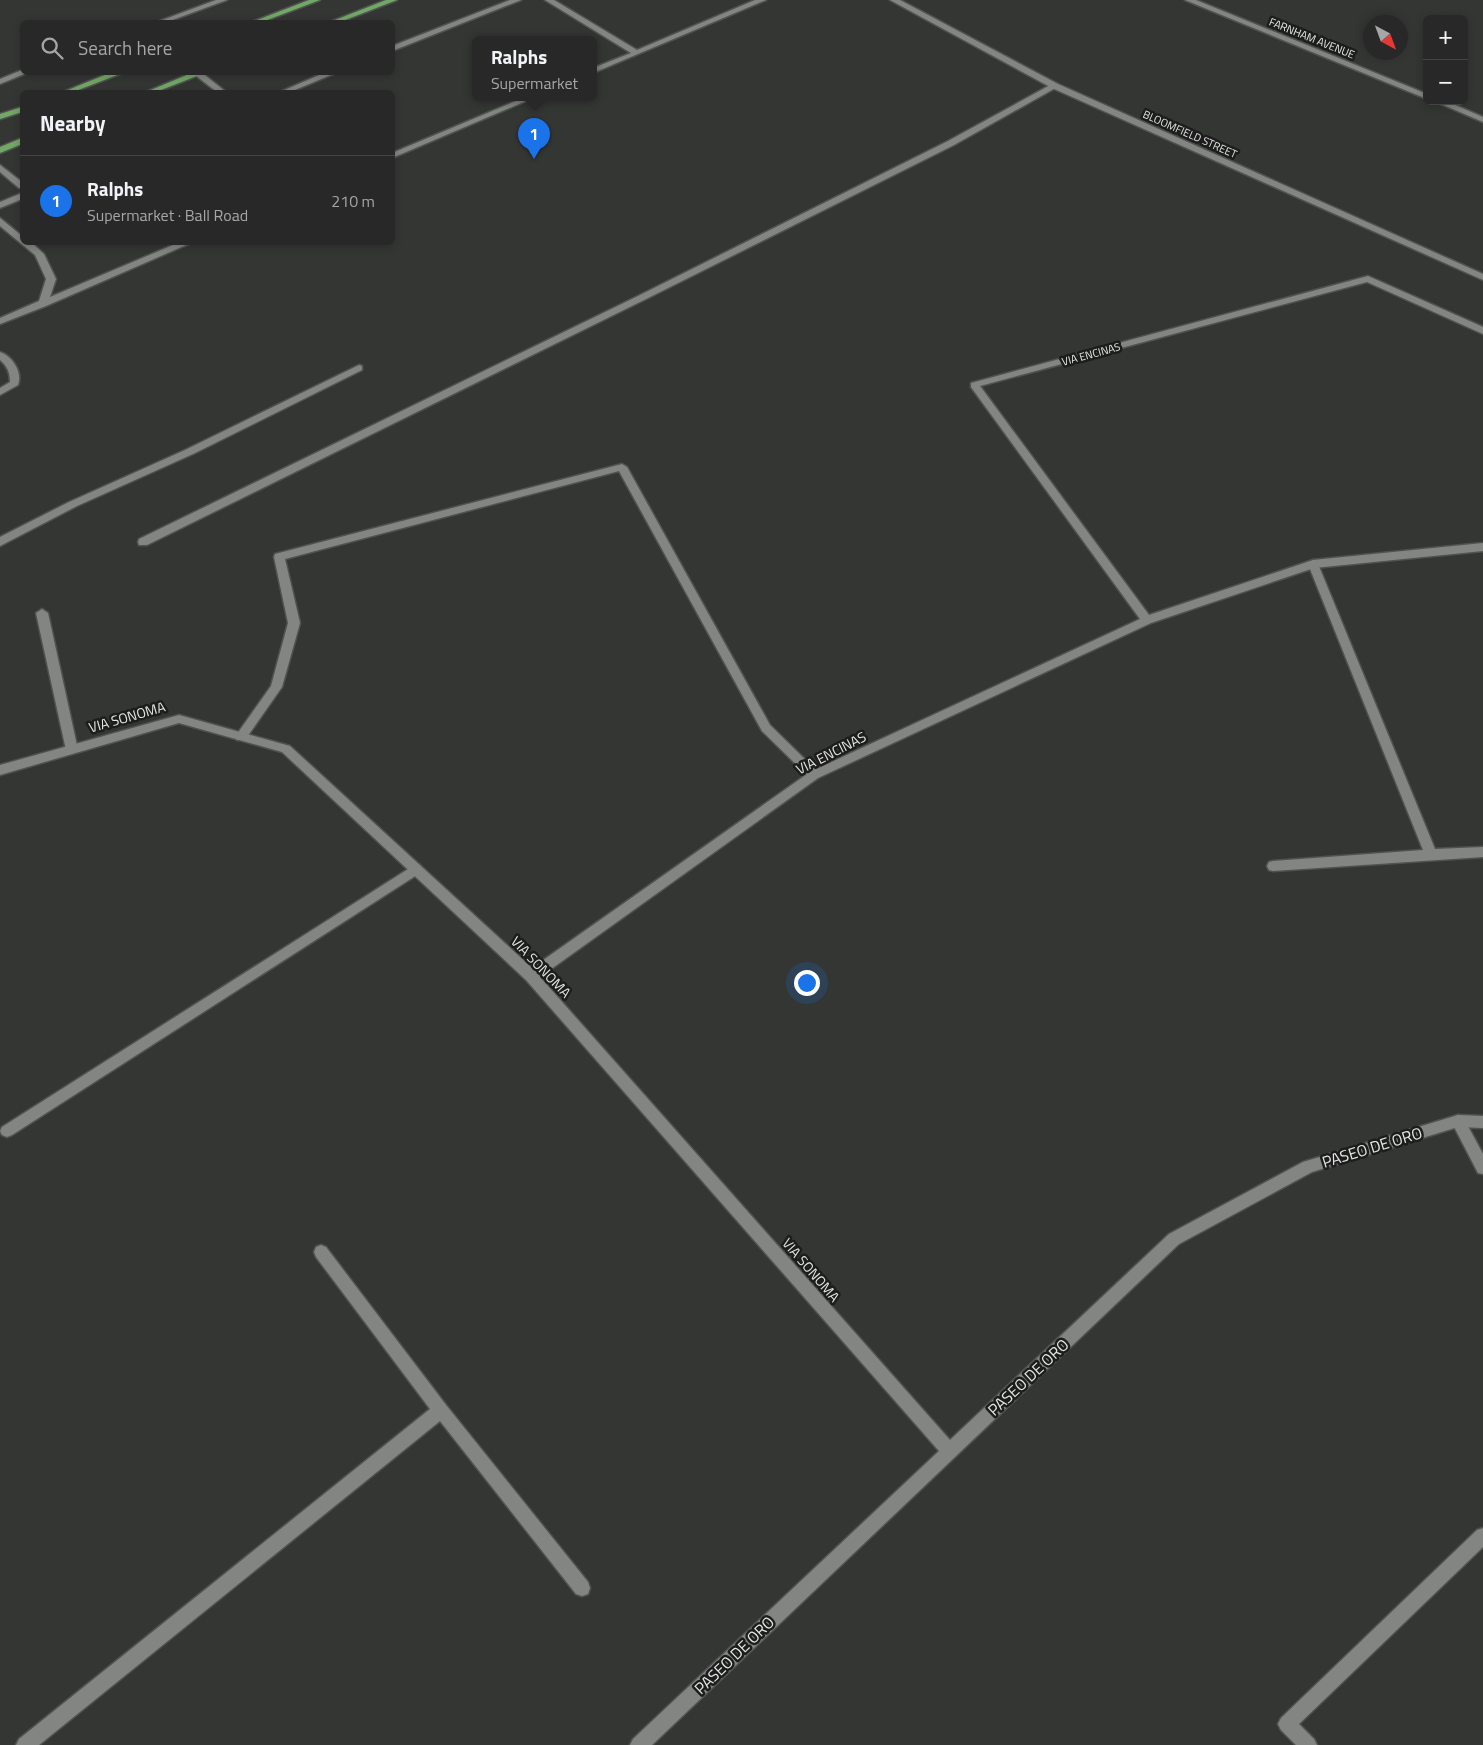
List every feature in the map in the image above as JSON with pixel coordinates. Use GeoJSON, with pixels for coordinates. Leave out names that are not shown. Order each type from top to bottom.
{"type":"FeatureCollection","features":[{"type":"Feature","properties":{"kind":"main road"},"geometry":{"type":"LineString","coordinates":[[261,20],[316,0]]}},
{"type":"Feature","properties":{"kind":"main road"},"geometry":{"type":"LineString","coordinates":[[339,20],[393,0]]}},
{"type":"Feature","properties":{"kind":"main road"},"geometry":{"type":"LineString","coordinates":[[72,90],[113,75]]}},
{"type":"Feature","properties":{"kind":"main road"},"geometry":{"type":"LineString","coordinates":[[155,90],[193,75]]}},
{"type":"Feature","properties":{"kind":"main road"},"geometry":{"type":"LineString","coordinates":[[0,117],[20,110]]}},
{"type":"Feature","properties":{"kind":"main road"},"geometry":{"type":"LineString","coordinates":[[0,150],[20,142]]}},
{"type":"Feature","properties":{"kind":"street"},"geometry":{"type":"LineString","coordinates":[[168,20],[223,0]]}},
{"type":"Feature","properties":{"kind":"street"},"geometry":{"type":"LineString","coordinates":[[395,49],[516,0]]}},
{"type":"Feature","properties":{"kind":"street"},"geometry":{"type":"LineString","coordinates":[[549,0],[637,54]]}},
{"type":"Feature","properties":{"kind":"street"},"geometry":{"type":"LineString","coordinates":[[597,69],[762,0]]}},
{"type":"Feature","properties":{"kind":"street","name":"BLOOMFIELD STREET"},"geometry":{"type":"LineString","coordinates":[[894,0],[1055,86],[1483,278]]}},
{"type":"Feature","properties":{"kind":"street","name":"FARNHAM AVENUE"},"geometry":{"type":"LineString","coordinates":[[1189,0],[1423,95]]}},
{"type":"Feature","properties":{"kind":"street"},"geometry":{"type":"LineString","coordinates":[[0,82],[20,74]]}},
{"type":"Feature","properties":{"kind":"street"},"geometry":{"type":"LineString","coordinates":[[201,75],[219,90]]}},
{"type":"Feature","properties":{"kind":"street"},"geometry":{"type":"LineString","coordinates":[[289,90],[326,75]]}},
{"type":"Feature","properties":{"kind":"street"},"geometry":{"type":"LineString","coordinates":[[143,542],[643,297],[951,143],[1055,86]]}},
{"type":"Feature","properties":{"kind":"street"},"geometry":{"type":"LineString","coordinates":[[395,155],[522,101]]}},
{"type":"Feature","properties":{"kind":"street"},"geometry":{"type":"LineString","coordinates":[[1447,105],[1483,120]]}},
{"type":"Feature","properties":{"kind":"street"},"geometry":{"type":"LineString","coordinates":[[0,168],[20,184]]}},
{"type":"Feature","properties":{"kind":"street"},"geometry":{"type":"LineString","coordinates":[[0,205],[20,197]]}},
{"type":"Feature","properties":{"kind":"street"},"geometry":{"type":"LineString","coordinates":[[0,221],[20,238]]}},
{"type":"Feature","properties":{"kind":"street"},"geometry":{"type":"LineString","coordinates":[[29,245],[39,254],[51,279],[42,304]]}},
{"type":"Feature","properties":{"kind":"street"},"geometry":{"type":"LineString","coordinates":[[0,321],[182,245]]}},
{"type":"Feature","properties":{"kind":"street","name":"VIA ENCINAS"},"geometry":{"type":"LineString","coordinates":[[1147,620],[974,385],[1368,279],[1483,331]]}},
{"type":"Feature","properties":{"kind":"street"},"geometry":{"type":"LineString","coordinates":[[0,355],[11,364],[16,375],[15,383],[0,392]]}},
{"type":"Feature","properties":{"kind":"street"},"geometry":{"type":"LineString","coordinates":[[0,542],[73,504],[189,452],[359,368]]}},
{"type":"Feature","properties":{"kind":"street"},"geometry":{"type":"LineString","coordinates":[[241,736],[276,687],[294,623],[279,557],[622,466],[766,728],[814,776]]}},
{"type":"Feature","properties":{"kind":"street","name":"VIA ENCINAS"},"geometry":{"type":"LineString","coordinates":[[531,976],[814,776],[1147,620],[1313,564],[1483,547]]}},
{"type":"Feature","properties":{"kind":"street"},"geometry":{"type":"LineString","coordinates":[[1313,564],[1431,854]]}},
{"type":"Feature","properties":{"kind":"street"},"geometry":{"type":"LineString","coordinates":[[42,613],[72,750]]}},
{"type":"Feature","properties":{"kind":"street","name":"VIA SONOMA"},"geometry":{"type":"LineString","coordinates":[[0,770],[179,720],[286,749],[531,976],[949,1450]]}},
{"type":"Feature","properties":{"kind":"street"},"geometry":{"type":"LineString","coordinates":[[1273,866],[1483,852]]}},
{"type":"Feature","properties":{"kind":"street"},"geometry":{"type":"LineString","coordinates":[[7,1131],[416,869]]}},
{"type":"Feature","properties":{"kind":"street"},"geometry":{"type":"LineString","coordinates":[[1458,1122],[1483,1168]]}},
{"type":"Feature","properties":{"kind":"street","name":"PASEO DE ORO"},"geometry":{"type":"LineString","coordinates":[[640,1745],[949,1450],[1174,1239],[1308,1167],[1458,1122],[1483,1122]]}},
{"type":"Feature","properties":{"kind":"street"},"geometry":{"type":"LineString","coordinates":[[320,1252],[441,1410],[582,1588]]}},
{"type":"Feature","properties":{"kind":"street"},"geometry":{"type":"LineString","coordinates":[[26,1745],[441,1410]]}},
{"type":"Feature","properties":{"kind":"street"},"geometry":{"type":"LineString","coordinates":[[1308,1745],[1287,1724],[1483,1536]]}},
{"type":"Feature","properties":{"kind":"place","name":"Ralphs"},"geometry":{"type":"Point","coordinates":[534,159]}}]}
